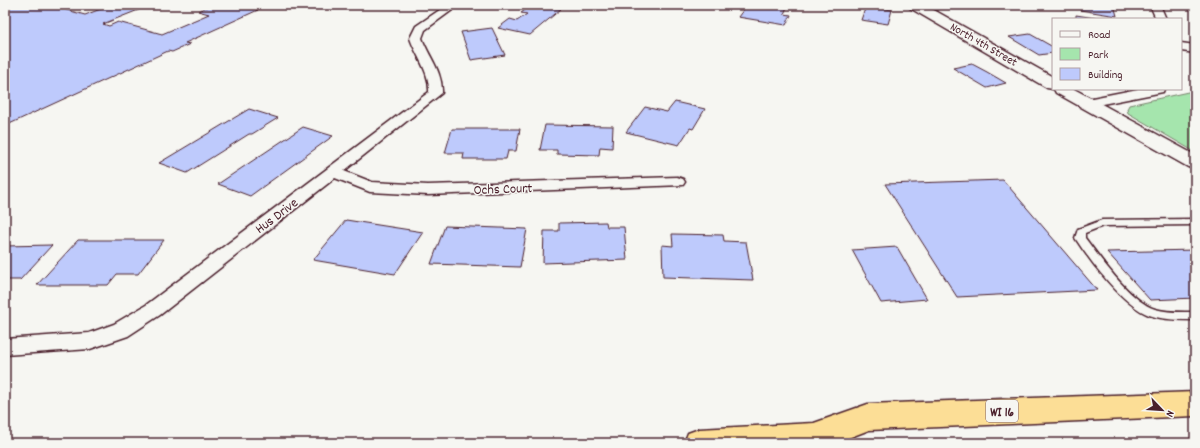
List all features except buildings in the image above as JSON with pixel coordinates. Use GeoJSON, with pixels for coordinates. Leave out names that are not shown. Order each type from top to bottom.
{"type":"FeatureCollection","features":[{"type":"Feature","properties":{"kind":"highway","name":"WI 16"},"geometry":{"type":"LineString","coordinates":[[699,443],[825,440],[868,417],[1195,404]]}},
{"type":"Feature","properties":{"kind":"street","name":"Hus Drive"},"geometry":{"type":"LineString","coordinates":[[5,347],[90,341],[121,330],[153,310],[435,93],[436,86],[432,73],[416,38],[420,28],[454,5]]}},
{"type":"Feature","properties":{"kind":"street","name":"North 4th Street"},"geometry":{"type":"LineString","coordinates":[[915,5],[1052,83]]}},
{"type":"Feature","properties":{"kind":"street"},"geometry":{"type":"LineString","coordinates":[[1155,5],[1161,18]]}},
{"type":"Feature","properties":{"kind":"street"},"geometry":{"type":"LineString","coordinates":[[1182,47],[1195,49]]}},
{"type":"Feature","properties":{"kind":"street"},"geometry":{"type":"LineString","coordinates":[[1064,90],[1195,163]]}},
{"type":"Feature","properties":{"kind":"street"},"geometry":{"type":"LineString","coordinates":[[1087,103],[1153,90]]}},
{"type":"Feature","properties":{"kind":"street","name":"Ochs Court"},"geometry":{"type":"LineString","coordinates":[[333,172],[370,187],[428,190],[677,182]]}},
{"type":"Feature","properties":{"kind":"lane"},"geometry":{"type":"LineString","coordinates":[[1195,222],[1102,223],[1081,231],[1080,238],[1122,289],[1140,306],[1151,312],[1173,316],[1195,316]]}},
{"type":"Feature","properties":{"kind":"green space"},"geometry":{"type":"Polygon","coordinates":[[[1195,89],[1195,152],[1128,113],[1127,109],[1129,105],[1188,92],[1195,89]]]}}]}
